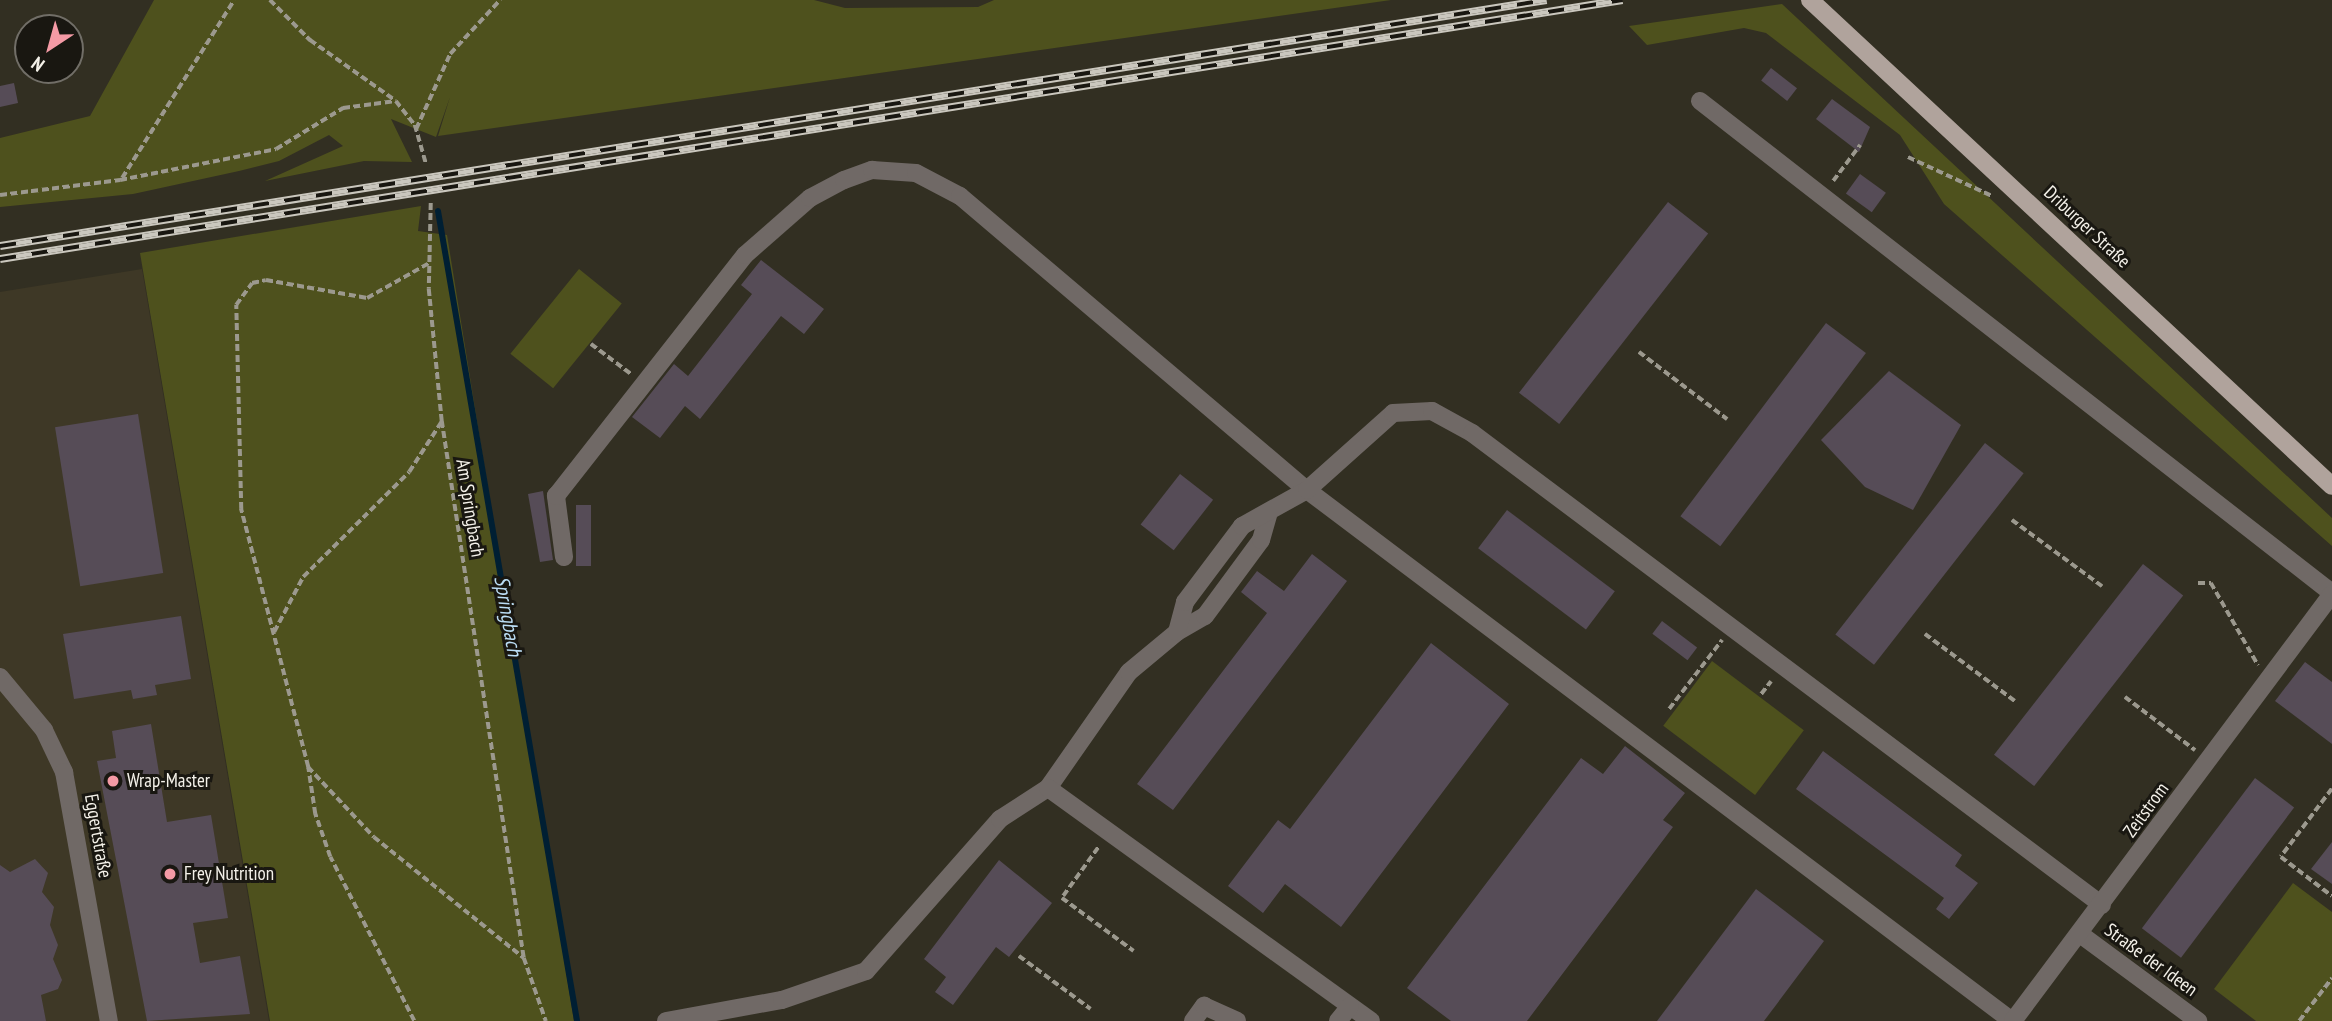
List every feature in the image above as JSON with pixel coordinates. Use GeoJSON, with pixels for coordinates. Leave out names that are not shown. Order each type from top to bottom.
{"type":"FeatureCollection","features":[{"type":"Feature","properties":{"kind":"main road","name":"Driburger Straße"},"geometry":{"type":"LineString","coordinates":[[1817,6],[2332,486]]}},
{"type":"Feature","properties":{"kind":"street"},"geometry":{"type":"LineString","coordinates":[[1700,101],[2332,594]]}},
{"type":"Feature","properties":{"kind":"street"},"geometry":{"type":"LineString","coordinates":[[564,557],[556,496],[745,255],[810,198],[872,170],[916,173],[960,196],[1307,490],[2013,1021]]}},
{"type":"Feature","properties":{"kind":"street"},"geometry":{"type":"LineString","coordinates":[[666,1021],[782,1000],[866,971],[1000,819],[1048,788],[1129,672],[1177,632],[1185,602],[1242,526],[1307,490],[1394,413],[1432,411],[1472,433],[2102,905]]}},
{"type":"Feature","properties":{"kind":"street","name":"Zeitstrom"},"geometry":{"type":"LineString","coordinates":[[2013,1021],[2332,594]]}},
{"type":"Feature","properties":{"kind":"street","name":"Eggertstraße"},"geometry":{"type":"LineString","coordinates":[[0,677],[44,730],[64,772],[109,1021]]}},
{"type":"Feature","properties":{"kind":"street"},"geometry":{"type":"LineString","coordinates":[[1048,788],[1371,1021]]}},
{"type":"Feature","properties":{"kind":"street","name":"Straße der Ideen"},"geometry":{"type":"LineString","coordinates":[[2080,934],[2198,1021]]}},
{"type":"Feature","properties":{"kind":"street"},"geometry":{"type":"LineString","coordinates":[[1193,1021],[1204,1006],[1237,1021]]}},
{"type":"Feature","properties":{"kind":"street"},"geometry":{"type":"LineString","coordinates":[[1338,1021],[1350,1006]]}},
{"type":"Feature","properties":{"kind":"path"},"geometry":{"type":"LineString","coordinates":[[120,180],[234,0]]}},
{"type":"Feature","properties":{"kind":"path"},"geometry":{"type":"LineString","coordinates":[[270,0],[310,40],[396,101],[416,129],[426,163]]}},
{"type":"Feature","properties":{"kind":"path"},"geometry":{"type":"LineString","coordinates":[[416,129],[450,54],[500,0]]}},
{"type":"Feature","properties":{"kind":"path"},"geometry":{"type":"LineString","coordinates":[[0,195],[120,180],[276,149],[343,108],[396,101]]}},
{"type":"Feature","properties":{"kind":"path"},"geometry":{"type":"LineString","coordinates":[[1821,196],[1860,145]]}},
{"type":"Feature","properties":{"kind":"path"},"geometry":{"type":"LineString","coordinates":[[1908,157],[1993,197]]}},
{"type":"Feature","properties":{"kind":"path","name":"Am Springbach"},"geometry":{"type":"LineString","coordinates":[[431,203],[432,348],[442,422],[524,958],[546,1021]]}},
{"type":"Feature","properties":{"kind":"path"},"geometry":{"type":"LineString","coordinates":[[414,1021],[330,857],[315,814],[308,767],[241,509],[236,305],[252,283],[266,280],[368,298],[431,262]]}},
{"type":"Feature","properties":{"kind":"path"},"geometry":{"type":"LineString","coordinates":[[591,344],[644,384]]}},
{"type":"Feature","properties":{"kind":"path"},"geometry":{"type":"LineString","coordinates":[[1639,352],[1727,419]]}},
{"type":"Feature","properties":{"kind":"path"},"geometry":{"type":"LineString","coordinates":[[274,634],[303,577],[409,471],[442,422]]}},
{"type":"Feature","properties":{"kind":"path"},"geometry":{"type":"LineString","coordinates":[[2012,520],[2102,586]]}},
{"type":"Feature","properties":{"kind":"path"},"geometry":{"type":"LineString","coordinates":[[2198,583],[2211,583],[2253,661],[2271,674]]}},
{"type":"Feature","properties":{"kind":"path"},"geometry":{"type":"LineString","coordinates":[[1669,709],[1731,627]]}},
{"type":"Feature","properties":{"kind":"path"},"geometry":{"type":"LineString","coordinates":[[1925,634],[2015,701]]}},
{"type":"Feature","properties":{"kind":"path"},"geometry":{"type":"LineString","coordinates":[[2125,698],[2208,760]]}},
{"type":"Feature","properties":{"kind":"path"},"geometry":{"type":"LineString","coordinates":[[308,767],[374,837],[524,958]]}},
{"type":"Feature","properties":{"kind":"path"},"geometry":{"type":"LineString","coordinates":[[2278,863],[2332,789]]}},
{"type":"Feature","properties":{"kind":"path"},"geometry":{"type":"LineString","coordinates":[[1108,832],[1063,897],[1134,951]]}},
{"type":"Feature","properties":{"kind":"path"},"geometry":{"type":"LineString","coordinates":[[2281,857],[2332,896]]}},
{"type":"Feature","properties":{"kind":"path"},"geometry":{"type":"LineString","coordinates":[[1019,956],[1091,1009]]}},
{"type":"Feature","properties":{"kind":"path"},"geometry":{"type":"LineString","coordinates":[[2300,1021],[2332,978]]}},
{"type":"Feature","properties":{"kind":"shaded area"},"geometry":{"type":"Polygon","coordinates":[[[142,269],[269,1021],[0,1021],[0,292],[142,269]]]}},
{"type":"Feature","properties":{"kind":"green space"},"geometry":{"type":"Polygon","coordinates":[[[154,0],[814,0],[845,8],[978,7],[994,0],[1391,0],[438,136],[450,97],[436,137],[391,119],[412,162],[364,161],[265,181],[343,146],[329,135],[279,161],[239,171],[133,194],[0,207],[0,138],[90,116],[154,0]]]}},
{"type":"Feature","properties":{"kind":"green space"},"geometry":{"type":"Polygon","coordinates":[[[1782,4],[2332,518],[2332,546],[1944,204],[1900,135],[1766,33],[1744,28],[1647,45],[1629,26],[1782,4]]]}},
{"type":"Feature","properties":{"kind":"green space"},"geometry":{"type":"Polygon","coordinates":[[[421,206],[418,231],[447,235],[574,1021],[270,1021],[140,253],[421,206]]]}},
{"type":"Feature","properties":{"kind":"green space"},"geometry":{"type":"Polygon","coordinates":[[[579,269],[622,304],[553,388],[510,354],[579,269]]]}},
{"type":"Feature","properties":{"kind":"green space"},"geometry":{"type":"Polygon","coordinates":[[[1712,661],[1804,730],[1755,795],[1663,726],[1712,661]]]}},
{"type":"Feature","properties":{"kind":"green space"},"geometry":{"type":"Polygon","coordinates":[[[2293,883],[2332,912],[2332,1021],[2256,1021],[2214,989],[2293,883]]]}},
{"type":"Feature","properties":{"kind":"building"},"geometry":{"type":"Polygon","coordinates":[[[1771,68],[1797,88],[1787,101],[1761,81],[1771,68]]]}},
{"type":"Feature","properties":{"kind":"building"},"geometry":{"type":"Polygon","coordinates":[[[14,83],[18,103],[0,107],[0,86],[14,83]]]}},
{"type":"Feature","properties":{"kind":"building"},"geometry":{"type":"Polygon","coordinates":[[[1832,99],[1870,127],[1859,152],[1816,119],[1832,99]]]}},
{"type":"Feature","properties":{"kind":"building"},"geometry":{"type":"Polygon","coordinates":[[[1860,174],[1886,193],[1872,212],[1846,193],[1860,174]]]}},
{"type":"Feature","properties":{"kind":"building"},"geometry":{"type":"Polygon","coordinates":[[[1668,202],[1708,233],[1559,424],[1519,393],[1668,202]]]}},
{"type":"Feature","properties":{"kind":"building"},"geometry":{"type":"Polygon","coordinates":[[[761,260],[824,309],[804,334],[781,316],[700,419],[685,406],[660,438],[632,417],[674,364],[688,376],[752,294],[741,285],[761,260]]]}},
{"type":"Feature","properties":{"kind":"building"},"geometry":{"type":"Polygon","coordinates":[[[1826,323],[1866,353],[1720,546],[1680,516],[1826,323]]]}},
{"type":"Feature","properties":{"kind":"building"},"geometry":{"type":"Polygon","coordinates":[[[1889,371],[1961,425],[1913,510],[1865,487],[1821,440],[1889,371]]]}},
{"type":"Feature","properties":{"kind":"building"},"geometry":{"type":"Polygon","coordinates":[[[138,414],[163,573],[80,586],[55,427],[138,414]]]}},
{"type":"Feature","properties":{"kind":"building"},"geometry":{"type":"Polygon","coordinates":[[[1985,443],[2024,473],[1874,665],[1835,634],[1985,443]]]}},
{"type":"Feature","properties":{"kind":"building"},"geometry":{"type":"Polygon","coordinates":[[[1180,474],[1213,500],[1174,550],[1141,524],[1180,474]]]}},
{"type":"Feature","properties":{"kind":"building"},"geometry":{"type":"Polygon","coordinates":[[[543,491],[553,560],[540,562],[528,494],[543,491]]]}},
{"type":"Feature","properties":{"kind":"building"},"geometry":{"type":"Polygon","coordinates":[[[576,505],[591,505],[591,566],[576,566],[576,505]]]}},
{"type":"Feature","properties":{"kind":"building"},"geometry":{"type":"Polygon","coordinates":[[[1507,510],[1615,591],[1586,630],[1478,548],[1507,510]]]}},
{"type":"Feature","properties":{"kind":"building"},"geometry":{"type":"Polygon","coordinates":[[[1312,554],[1347,581],[1173,810],[1137,784],[1267,613],[1241,592],[1257,571],[1284,591],[1312,554]]]}},
{"type":"Feature","properties":{"kind":"building"},"geometry":{"type":"Polygon","coordinates":[[[2143,564],[2183,595],[2034,786],[1994,755],[2143,564]]]}},
{"type":"Feature","properties":{"kind":"building"},"geometry":{"type":"Polygon","coordinates":[[[181,616],[191,679],[155,685],[157,695],[133,699],[131,690],[74,699],[63,634],[181,616]]]}},
{"type":"Feature","properties":{"kind":"building"},"geometry":{"type":"Polygon","coordinates":[[[1662,621],[1697,647],[1688,660],[1652,634],[1662,621]]]}},
{"type":"Feature","properties":{"kind":"building"},"geometry":{"type":"Polygon","coordinates":[[[1431,643],[1509,704],[1341,927],[1285,884],[1263,913],[1228,886],[1278,820],[1290,829],[1431,643]]]}},
{"type":"Feature","properties":{"kind":"building"},"geometry":{"type":"Polygon","coordinates":[[[2305,662],[2332,682],[2332,744],[2275,701],[2305,662]]]}},
{"type":"Feature","properties":{"kind":"building"},"geometry":{"type":"Polygon","coordinates":[[[151,724],[167,822],[211,815],[228,918],[193,923],[200,963],[240,956],[250,1014],[147,1021],[97,761],[116,758],[112,731],[151,724]]]}},
{"type":"Feature","properties":{"kind":"building"},"geometry":{"type":"Polygon","coordinates":[[[1625,746],[1685,793],[1663,820],[1673,827],[1527,1021],[1451,1021],[1407,988],[1581,758],[1603,774],[1625,746]]]}},
{"type":"Feature","properties":{"kind":"building"},"geometry":{"type":"Polygon","coordinates":[[[1823,751],[1962,855],[1955,866],[1978,883],[1949,919],[1936,909],[1944,898],[1796,789],[1823,751]]]}},
{"type":"Feature","properties":{"kind":"building"},"geometry":{"type":"Polygon","coordinates":[[[2255,778],[2294,807],[2181,958],[2142,928],[2255,778]]]}},
{"type":"Feature","properties":{"kind":"building"},"geometry":{"type":"Polygon","coordinates":[[[2332,842],[2332,884],[2311,869],[2332,842]]]}},
{"type":"Feature","properties":{"kind":"building"},"geometry":{"type":"Polygon","coordinates":[[[35,859],[48,873],[42,892],[54,907],[50,925],[58,945],[53,959],[62,980],[58,989],[41,995],[46,1021],[0,1021],[0,865],[10,872],[35,859]]]}},
{"type":"Feature","properties":{"kind":"building"},"geometry":{"type":"Polygon","coordinates":[[[999,860],[1052,903],[1009,957],[996,947],[953,1005],[935,992],[946,977],[924,959],[999,860]]]}},
{"type":"Feature","properties":{"kind":"building"},"geometry":{"type":"Polygon","coordinates":[[[1756,889],[1824,941],[1764,1021],[1657,1021],[1756,889]]]}},
{"type":"Feature","properties":{"kind":"waterway","name":"Springbach"},"geometry":{"type":"LineString","coordinates":[[438,211],[577,1021]]}},
{"type":"Feature","properties":{"kind":"railway"},"geometry":{"type":"LineString","coordinates":[[0,246],[1547,0]]}},
{"type":"Feature","properties":{"kind":"railway"},"geometry":{"type":"LineString","coordinates":[[0,259],[1622,0]]}},
{"type":"Feature","properties":{"kind":"place","name":"Wrap-Master"},"geometry":{"type":"Point","coordinates":[113,781]}},
{"type":"Feature","properties":{"kind":"place","name":"Frey Nutrition"},"geometry":{"type":"Point","coordinates":[170,874]}}]}
